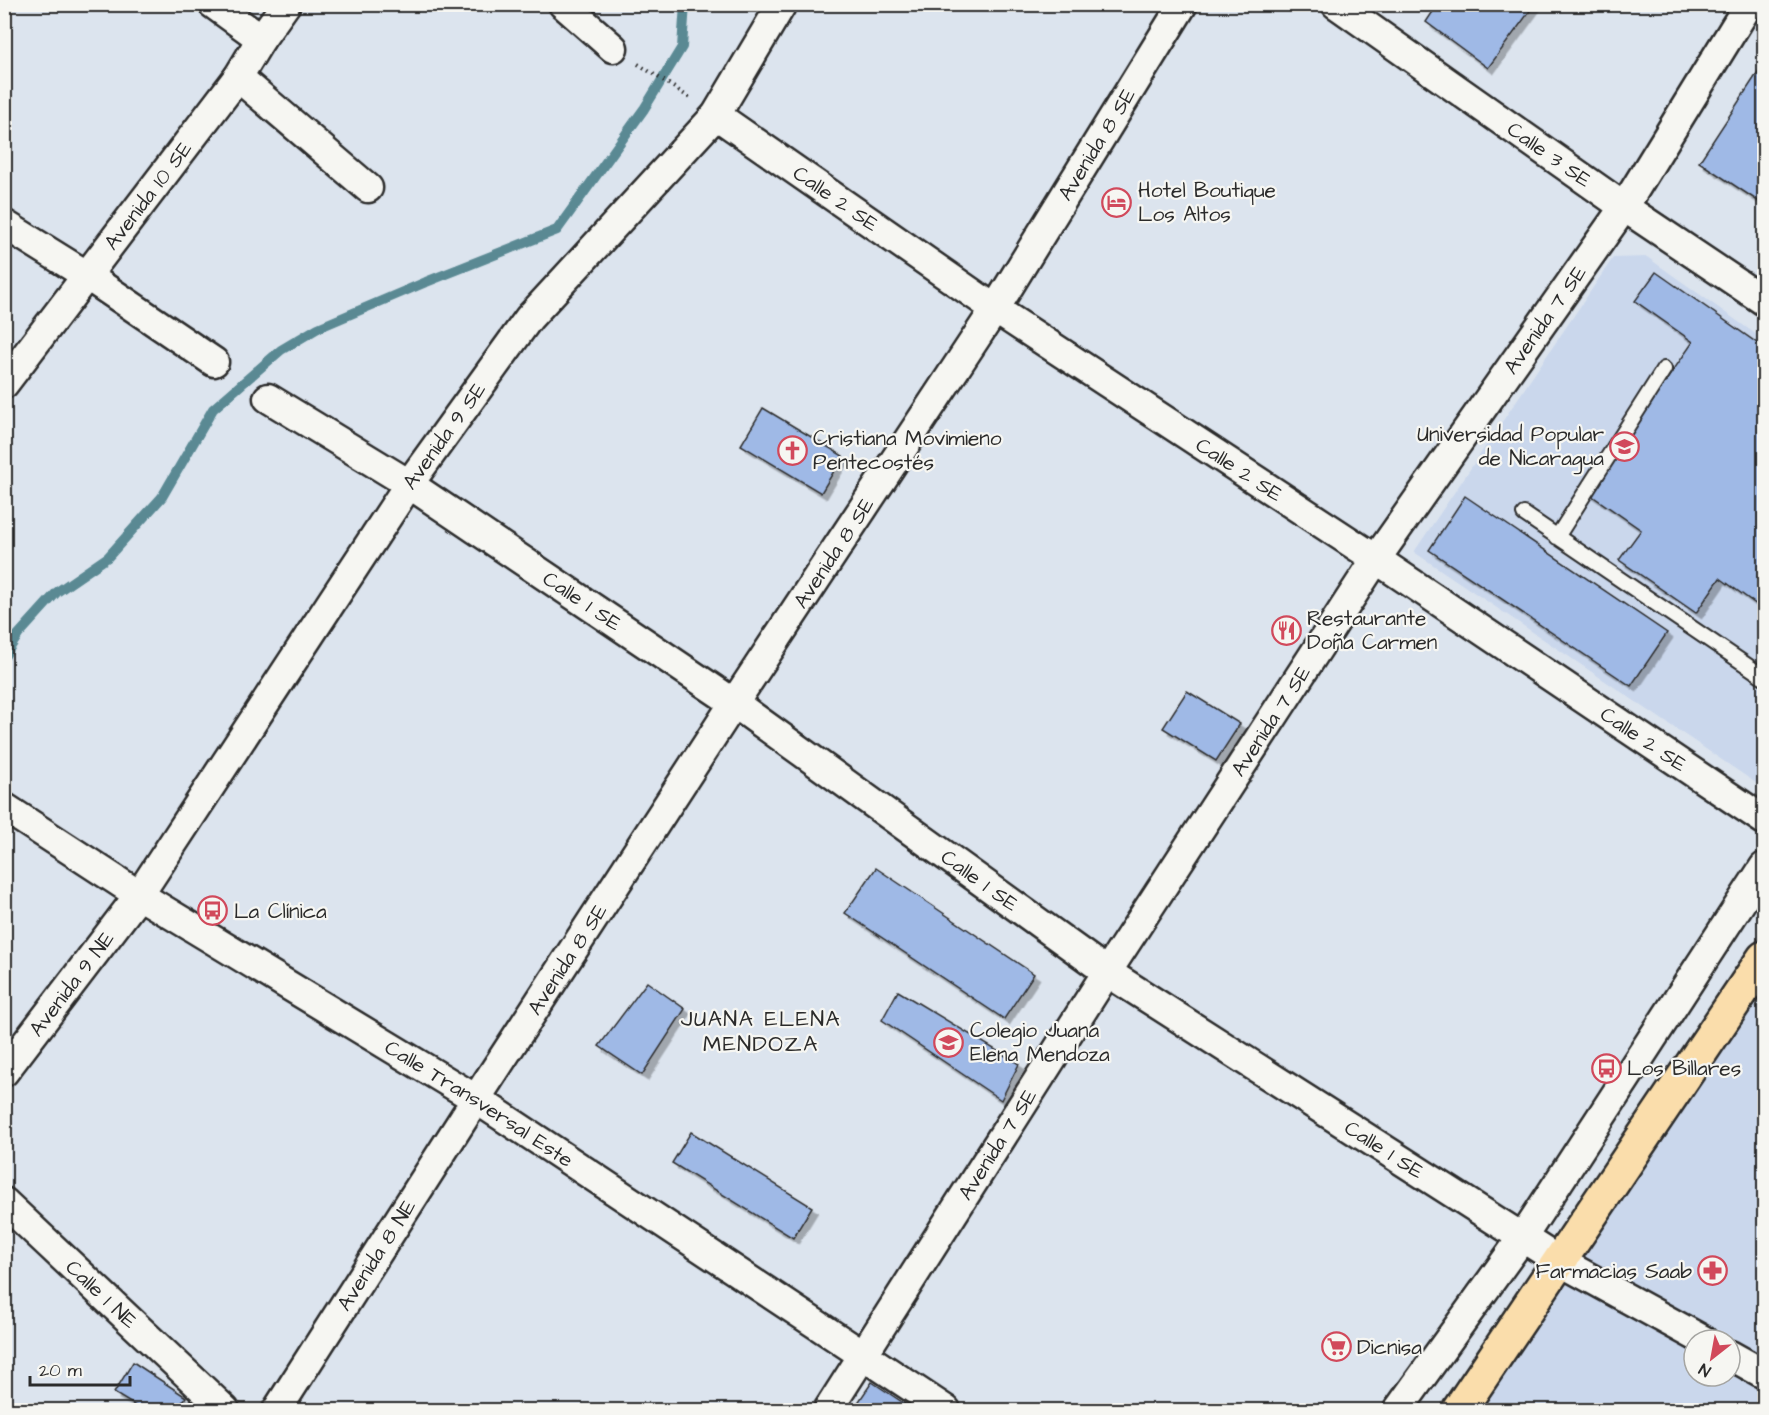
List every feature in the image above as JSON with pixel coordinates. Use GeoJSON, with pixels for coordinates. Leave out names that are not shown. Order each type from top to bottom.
{"type":"FeatureCollection","features":[{"type":"Feature","properties":{"kind":"highway"},"geometry":{"type":"LineString","coordinates":[[1459,1410],[1764,958]]}},
{"type":"Feature","properties":{"kind":"street"},"geometry":{"type":"LineString","coordinates":[[213,4],[261,39]]}},
{"type":"Feature","properties":{"kind":"street","name":"Avenida 10 SE"},"geometry":{"type":"LineString","coordinates":[[4,384],[238,77],[286,4]]}},
{"type":"Feature","properties":{"kind":"street"},"geometry":{"type":"LineString","coordinates":[[563,4],[613,48]]}},
{"type":"Feature","properties":{"kind":"street","name":"Avenida 9 SE"},"geometry":{"type":"LineString","coordinates":[[139,895],[409,484],[529,318],[716,115],[782,4]]}},
{"type":"Feature","properties":{"kind":"street","name":"Avenida 8 SE"},"geometry":{"type":"LineString","coordinates":[[476,1099],[734,703],[995,309],[1184,4]]}},
{"type":"Feature","properties":{"kind":"street","name":"Calle 3 SE"},"geometry":{"type":"LineString","coordinates":[[1336,4],[1624,207],[1764,301]]}},
{"type":"Feature","properties":{"kind":"street","name":"Avenida 7 SE"},"geometry":{"type":"LineString","coordinates":[[828,1410],[864,1357],[1107,972],[1376,559],[1624,207],[1749,4]]}},
{"type":"Feature","properties":{"kind":"street"},"geometry":{"type":"LineString","coordinates":[[238,77],[368,188]]}},
{"type":"Feature","properties":{"kind":"street","name":"Calle 2 SE"},"geometry":{"type":"LineString","coordinates":[[716,115],[995,309],[1376,559],[1764,820]]}},
{"type":"Feature","properties":{"kind":"street"},"geometry":{"type":"LineString","coordinates":[[4,224],[86,275],[214,362]]}},
{"type":"Feature","properties":{"kind":"street","name":"Calle 1 SE"},"geometry":{"type":"LineString","coordinates":[[268,398],[409,484],[734,703],[1107,972],[1559,1261],[1682,1328]]}},
{"type":"Feature","properties":{"kind":"street","name":"Calle Transversal Este"},"geometry":{"type":"LineString","coordinates":[[4,807],[139,895],[476,1099],[946,1410]]}},
{"type":"Feature","properties":{"kind":"street"},"geometry":{"type":"LineString","coordinates":[[1398,1410],[1522,1238],[1764,867]]}},
{"type":"Feature","properties":{"kind":"street","name":"Avenida 9 NE"},"geometry":{"type":"LineString","coordinates":[[4,1072],[139,895]]}},
{"type":"Feature","properties":{"kind":"street","name":"Avenida 8 NE"},"geometry":{"type":"LineString","coordinates":[[277,1410],[476,1099]]}},
{"type":"Feature","properties":{"kind":"street","name":"Calle 1 NE"},"geometry":{"type":"LineString","coordinates":[[4,1202],[225,1410]]}},
{"type":"Feature","properties":{"kind":"street"},"geometry":{"type":"LineString","coordinates":[[1742,1362],[1764,1374]]}},
{"type":"Feature","properties":{"kind":"lane"},"geometry":{"type":"LineString","coordinates":[[1557,537],[1664,369]]}},
{"type":"Feature","properties":{"kind":"lane"},"geometry":{"type":"LineString","coordinates":[[1524,514],[1764,677]]}},
{"type":"Feature","properties":{"kind":"path"},"geometry":{"type":"LineString","coordinates":[[613,48],[716,115]]}},
{"type":"Feature","properties":{"kind":"shaded area","name":"Universidad Popular de Nicaragua"},"geometry":{"type":"Polygon","coordinates":[[[1647,257],[1764,340],[1764,777],[1759,785],[1414,552],[1613,258],[1647,257]]]}},
{"type":"Feature","properties":{"kind":"shaded area"},"geometry":{"type":"Polygon","coordinates":[[[1764,957],[1764,1410],[1455,1410],[1764,957]]]}},
{"type":"Feature","properties":{"kind":"building"},"geometry":{"type":"Polygon","coordinates":[[[1438,4],[1535,4],[1488,68],[1426,22],[1438,4]]]}},
{"type":"Feature","properties":{"kind":"building"},"geometry":{"type":"Polygon","coordinates":[[[1764,63],[1764,205],[1699,162],[1764,63]]]}},
{"type":"Feature","properties":{"kind":"building"},"geometry":{"type":"Polygon","coordinates":[[[1656,272],[1764,348],[1764,610],[1720,578],[1696,613],[1619,560],[1641,530],[1588,493],[1693,342],[1635,301],[1656,272]]]}},
{"type":"Feature","properties":{"kind":"building","name":"Cristiana Movimieno Pentecostés"},"geometry":{"type":"Polygon","coordinates":[[[763,408],[843,456],[821,493],[741,445],[763,408]]]}},
{"type":"Feature","properties":{"kind":"building"},"geometry":{"type":"Polygon","coordinates":[[[1465,496],[1667,633],[1631,686],[1429,550],[1465,496]]]}},
{"type":"Feature","properties":{"kind":"building"},"geometry":{"type":"Polygon","coordinates":[[[1187,691],[1240,724],[1216,761],[1163,728],[1187,691]]]}},
{"type":"Feature","properties":{"kind":"building"},"geometry":{"type":"Polygon","coordinates":[[[876,868],[1034,974],[1004,1019],[845,913],[876,868]]]}},
{"type":"Feature","properties":{"kind":"building"},"geometry":{"type":"Polygon","coordinates":[[[647,982],[685,1009],[642,1075],[599,1046],[647,982]]]}},
{"type":"Feature","properties":{"kind":"building","name":"Colegio Juana Elena Mendoza"},"geometry":{"type":"Polygon","coordinates":[[[898,991],[1019,1064],[1001,1100],[882,1020],[898,991]]]}},
{"type":"Feature","properties":{"kind":"building"},"geometry":{"type":"Polygon","coordinates":[[[691,1132],[812,1207],[793,1238],[672,1163],[691,1132]]]}},
{"type":"Feature","properties":{"kind":"building"},"geometry":{"type":"Polygon","coordinates":[[[133,1362],[186,1397],[177,1410],[142,1410],[114,1393],[133,1362]]]}},
{"type":"Feature","properties":{"kind":"building"},"geometry":{"type":"Polygon","coordinates":[[[872,1382],[914,1410],[853,1410],[872,1382]]]}},
{"type":"Feature","properties":{"kind":"waterway"},"geometry":{"type":"LineString","coordinates":[[4,657],[18,635],[57,592],[108,557],[162,497],[213,409],[281,350],[318,328],[557,230],[644,109],[682,47],[685,4]]}},
{"type":"Feature","properties":{"kind":"place","name":"Hotel Boutique Los Altos"},"geometry":{"type":"Point","coordinates":[1117,202]}},
{"type":"Feature","properties":{"kind":"place","name":"Universidad Popular de Nicaragua"},"geometry":{"type":"Point","coordinates":[1625,446]}},
{"type":"Feature","properties":{"kind":"place","name":"Cristiana Movimieno Pentecostés"},"geometry":{"type":"Point","coordinates":[792,450]}},
{"type":"Feature","properties":{"kind":"place","name":"Restaurante Doña Carmen"},"geometry":{"type":"Point","coordinates":[1286,630]}},
{"type":"Feature","properties":{"kind":"place","name":"La Clínica"},"geometry":{"type":"Point","coordinates":[213,911]}},
{"type":"Feature","properties":{"kind":"place","name":"Colegio Juana Elena Mendoza"},"geometry":{"type":"Point","coordinates":[949,1042]}},
{"type":"Feature","properties":{"kind":"place","name":"Los Billares"},"geometry":{"type":"Point","coordinates":[1606,1068]}},
{"type":"Feature","properties":{"kind":"place","name":"Farmacias Saab"},"geometry":{"type":"Point","coordinates":[1713,1271]}},
{"type":"Feature","properties":{"kind":"place","name":"Dicnisa"},"geometry":{"type":"Point","coordinates":[1336,1347]}},
{"type":"Feature","properties":{"kind":"district","name":"JUANA ELENA MENDOZA"},"geometry":{"type":"Point","coordinates":[761,1032]}}]}
